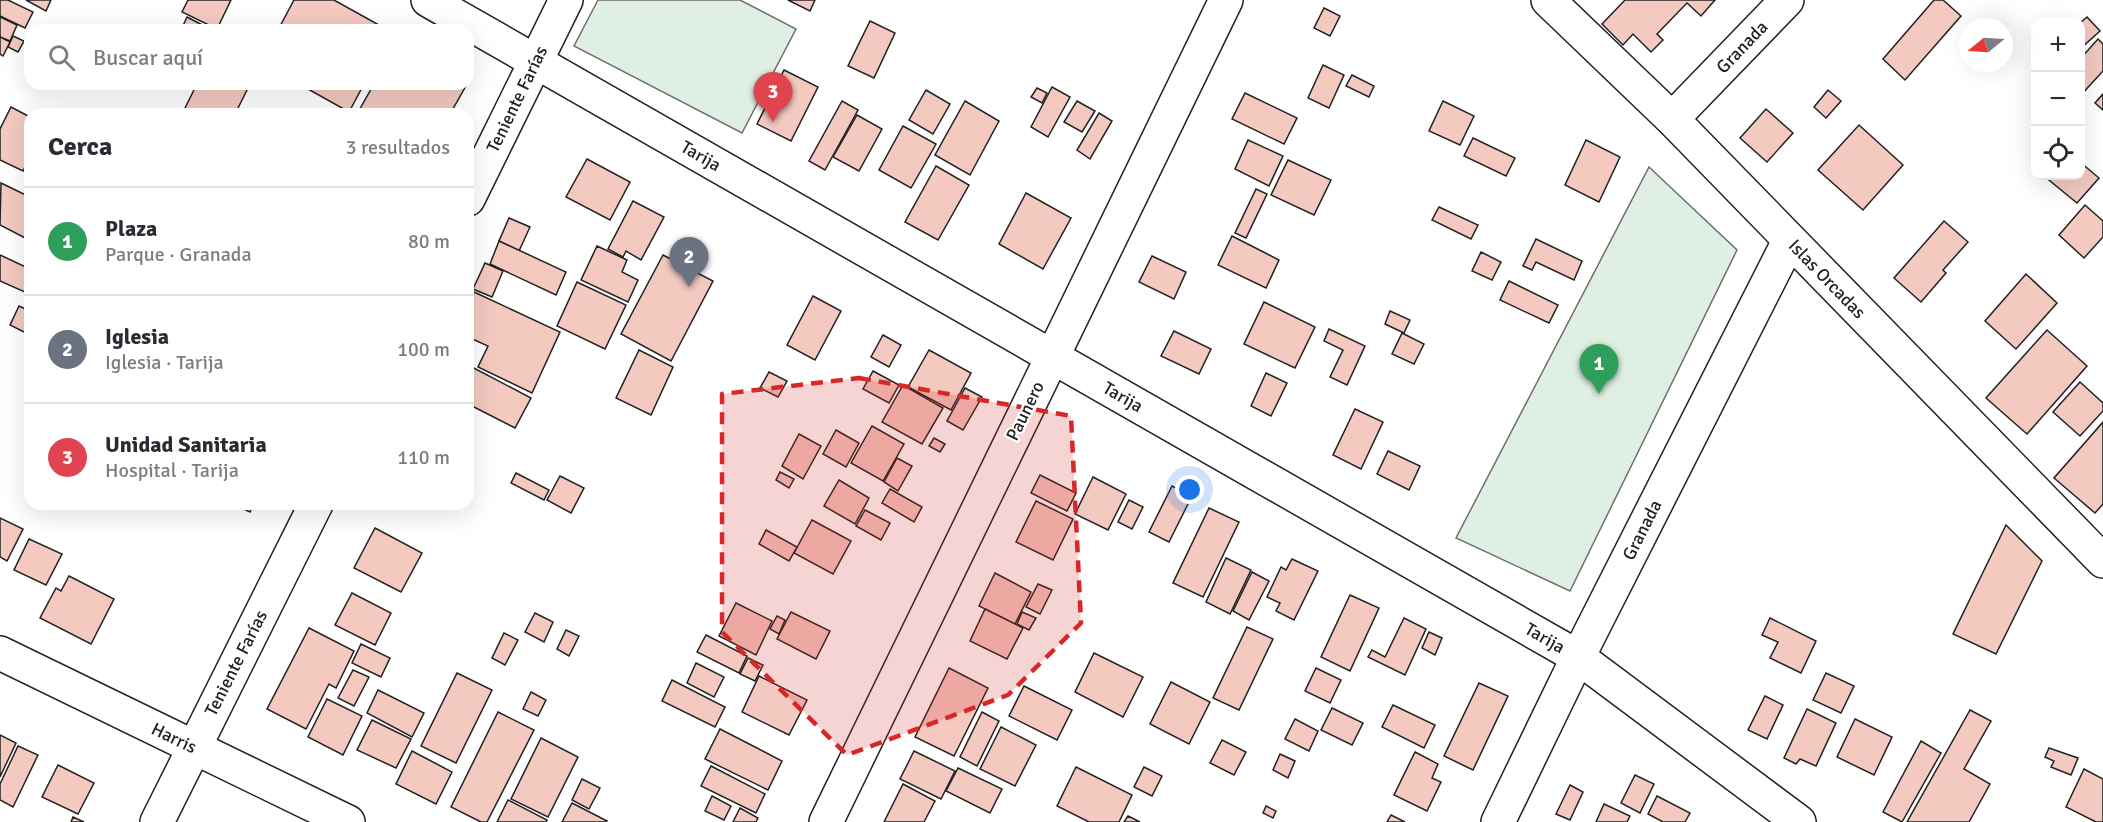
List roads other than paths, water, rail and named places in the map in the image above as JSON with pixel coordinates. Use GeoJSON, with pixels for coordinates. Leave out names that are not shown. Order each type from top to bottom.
{"type":"FeatureCollection","features":[{"type":"Feature","properties":{"kind":"street","name":"Tarija"},"geometry":{"type":"LineString","coordinates":[[428,0],[470,24]]}},
{"type":"Feature","properties":{"kind":"street","name":"Teniente Farías"},"geometry":{"type":"LineString","coordinates":[[474,187],[566,0]]}},
{"type":"Feature","properties":{"kind":"street","name":"Paunero"},"geometry":{"type":"LineString","coordinates":[[826,822],[1226,0]]}},
{"type":"Feature","properties":{"kind":"street","name":"Islas Orcadas"},"geometry":{"type":"LineString","coordinates":[[1548,0],[1671,119],[2103,561]]}},
{"type":"Feature","properties":{"kind":"street","name":"Granada"},"geometry":{"type":"LineString","coordinates":[[1671,119],[1787,0]]}},
{"type":"Feature","properties":{"kind":"street","name":"Tarija"},"geometry":{"type":"LineString","coordinates":[[474,26],[1578,657],[1799,822]]}},
{"type":"Feature","properties":{"kind":"street","name":"Granada"},"geometry":{"type":"LineString","coordinates":[[1498,822],[1578,657],[1789,240]]}},
{"type":"Feature","properties":{"kind":"street","name":"Teniente Farías"},"geometry":{"type":"LineString","coordinates":[[157,822],[313,510]]}},
{"type":"Feature","properties":{"kind":"street","name":"Harris"},"geometry":{"type":"LineString","coordinates":[[0,653],[348,822]]}},
{"type":"Feature","properties":{"kind":"place","name":"Unidad Sanitaria"},"geometry":{"type":"Point","coordinates":[773,122]}},
{"type":"Feature","properties":{"kind":"place","name":"Iglesia"},"geometry":{"type":"Point","coordinates":[689,287]}},
{"type":"Feature","properties":{"kind":"place","name":"Plaza"},"geometry":{"type":"Point","coordinates":[1599,394]}}]}
